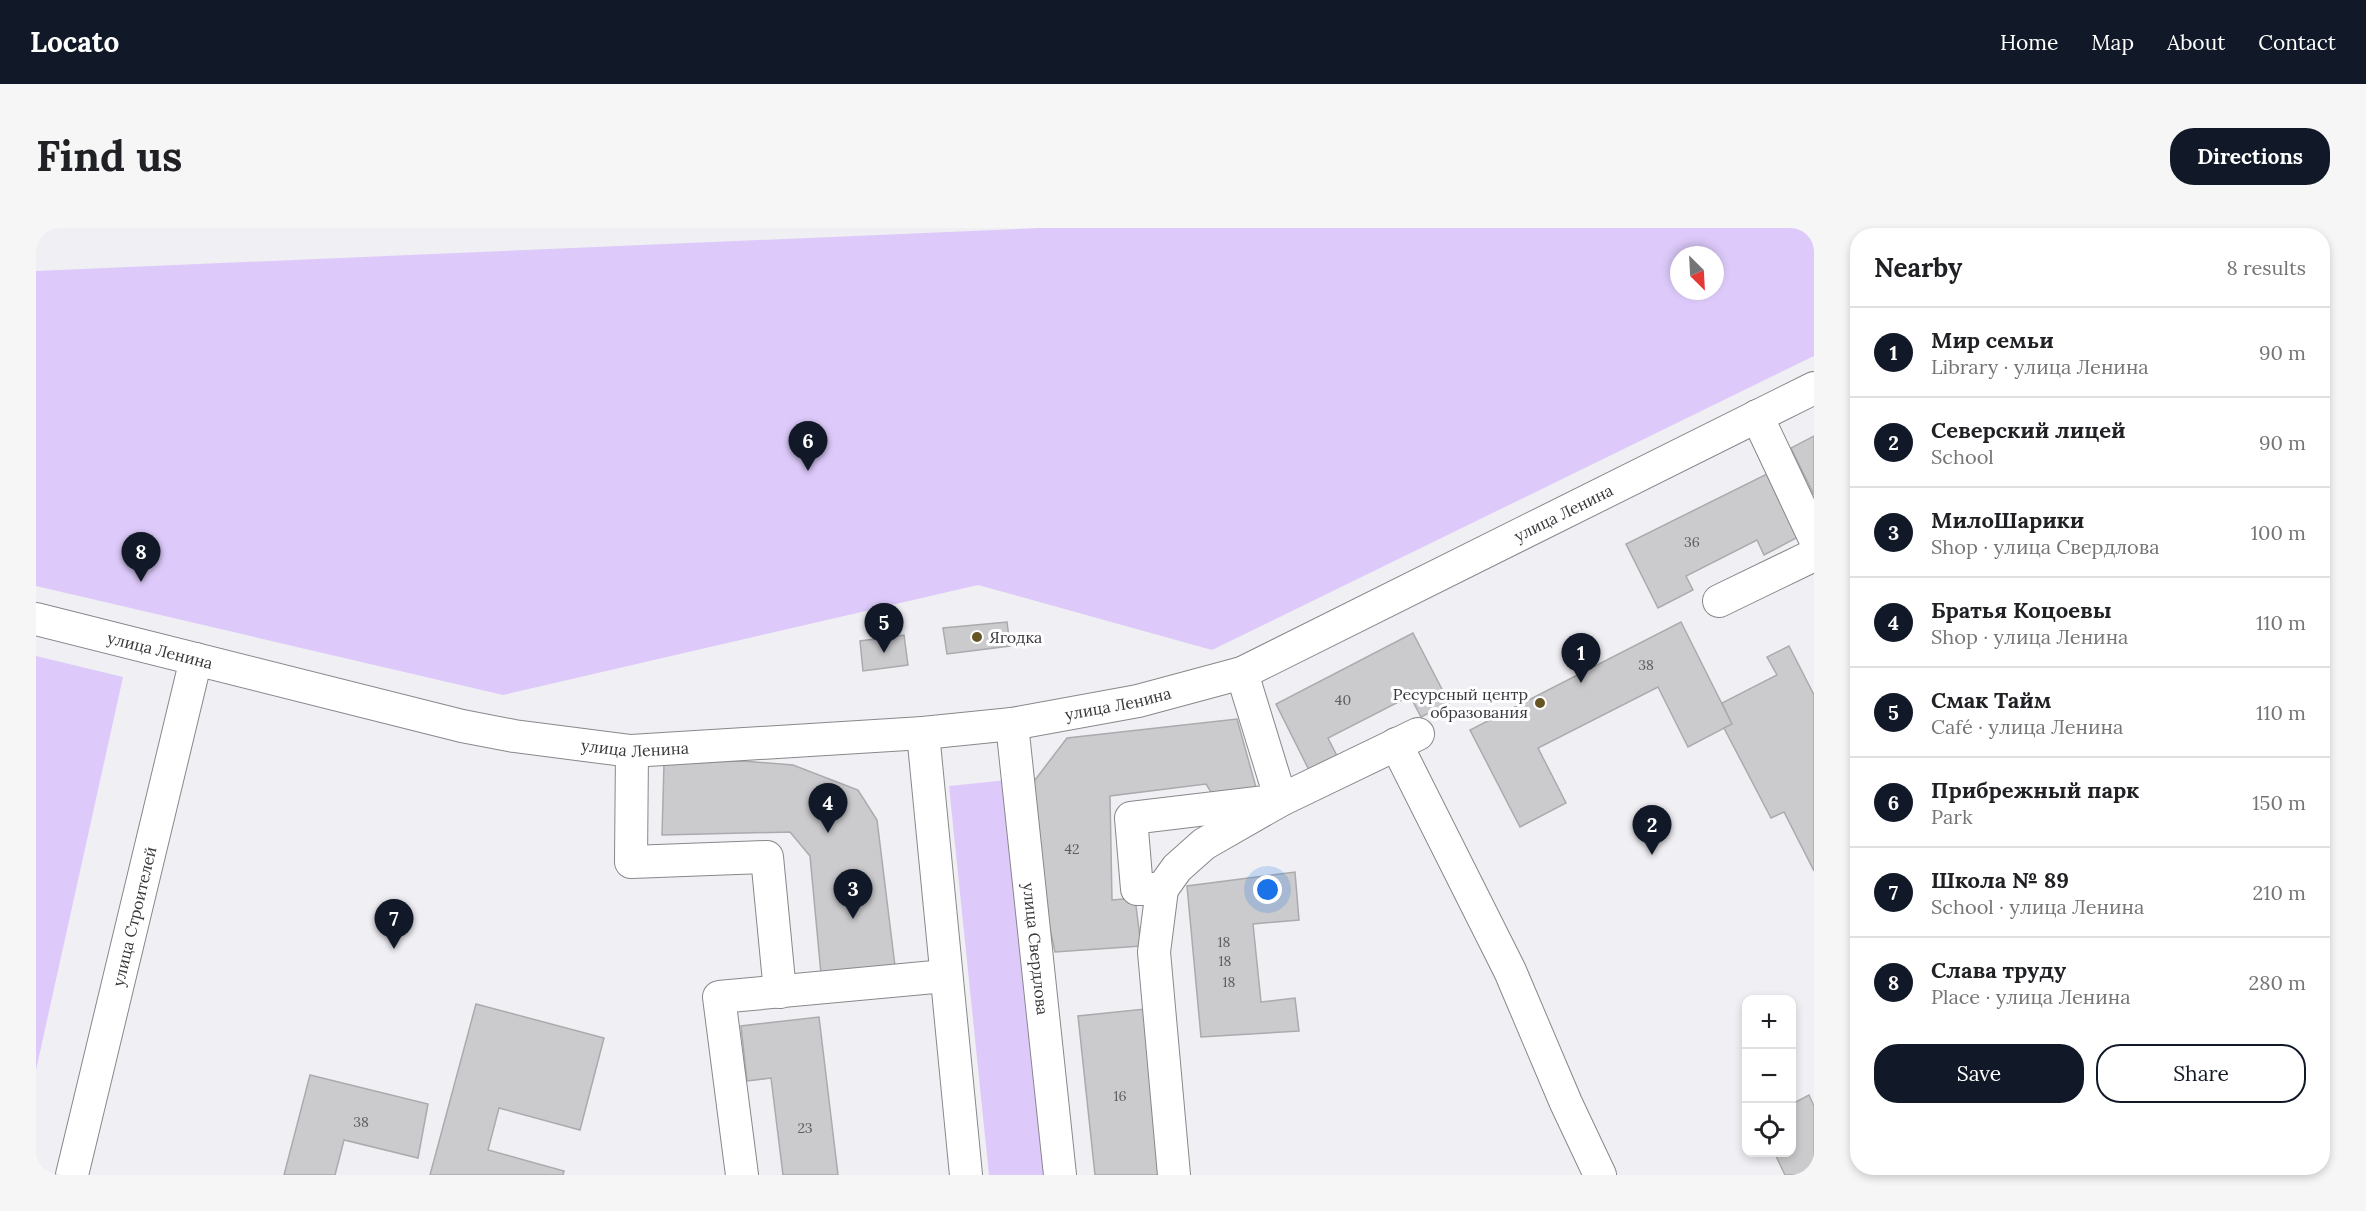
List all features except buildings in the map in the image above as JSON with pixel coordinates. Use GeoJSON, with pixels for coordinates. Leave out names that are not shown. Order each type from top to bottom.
{"type":"FeatureCollection","features":[{"type":"Feature","properties":{"kind":"street","name":"улица Ленина"},"geometry":{"type":"LineString","coordinates":[[36,619],[462,726],[514,736],[632,751],[923,734],[1012,724],[1138,701],[1242,673],[1814,388]]}},
{"type":"Feature","properties":{"kind":"street"},"geometry":{"type":"LineString","coordinates":[[1757,416],[1814,537]]}},
{"type":"Feature","properties":{"kind":"street"},"geometry":{"type":"LineString","coordinates":[[1719,601],[1814,555]]}},
{"type":"Feature","properties":{"kind":"street","name":"улица Строителей"},"geometry":{"type":"LineString","coordinates":[[72,1175],[196,659]]}},
{"type":"Feature","properties":{"kind":"street"},"geometry":{"type":"LineString","coordinates":[[1242,673],[1281,800]]}},
{"type":"Feature","properties":{"kind":"street","name":"улица Свердлова"},"geometry":{"type":"LineString","coordinates":[[1012,724],[1060,1175]]}},
{"type":"Feature","properties":{"kind":"street"},"geometry":{"type":"LineString","coordinates":[[923,734],[966,1175]]}},
{"type":"Feature","properties":{"kind":"street"},"geometry":{"type":"LineString","coordinates":[[1174,1175],[1154,952],[1162,889],[1177,868],[1204,844],[1281,800],[1407,739],[1566,1103],[1600,1175]]}},
{"type":"Feature","properties":{"kind":"street"},"geometry":{"type":"LineString","coordinates":[[632,751],[631,862],[767,857],[780,992]]}},
{"type":"Feature","properties":{"kind":"street"},"geometry":{"type":"LineString","coordinates":[[1162,889],[1137,889],[1131,818],[1281,800]]}},
{"type":"Feature","properties":{"kind":"street"},"geometry":{"type":"LineString","coordinates":[[741,1175],[719,998],[945,976]]}},
{"type":"Feature","properties":{"kind":"shaded area"},"geometry":{"type":"Polygon","coordinates":[[[1039,228],[1814,228],[1814,356],[1212,650],[978,585],[503,695],[36,586],[36,271],[1039,228]]]}},
{"type":"Feature","properties":{"kind":"shaded area"},"geometry":{"type":"Polygon","coordinates":[[[36,656],[123,677],[36,1070],[36,656]]]}},
{"type":"Feature","properties":{"kind":"shaded area"},"geometry":{"type":"Polygon","coordinates":[[[1007,780],[1047,1175],[989,1175],[949,786],[1007,780]]]}},
{"type":"Feature","properties":{"kind":"place","name":"Прибрежный парк"},"geometry":{"type":"Point","coordinates":[808,471]}},
{"type":"Feature","properties":{"kind":"place","name":"Слава труду"},"geometry":{"type":"Point","coordinates":[141,582]}},
{"type":"Feature","properties":{"kind":"place","name":"Ягодка"},"geometry":{"type":"Point","coordinates":[977,637]}},
{"type":"Feature","properties":{"kind":"place","name":"Смак Тайм"},"geometry":{"type":"Point","coordinates":[884,653]}},
{"type":"Feature","properties":{"kind":"place","name":"Мир семьи"},"geometry":{"type":"Point","coordinates":[1581,683]}},
{"type":"Feature","properties":{"kind":"place","name":"Ресурсный центр образования"},"geometry":{"type":"Point","coordinates":[1540,703]}},
{"type":"Feature","properties":{"kind":"place","name":"Братья Коцоевы"},"geometry":{"type":"Point","coordinates":[828,833]}},
{"type":"Feature","properties":{"kind":"place","name":"Северский лицей"},"geometry":{"type":"Point","coordinates":[1652,855]}},
{"type":"Feature","properties":{"kind":"place","name":"МилоШарики"},"geometry":{"type":"Point","coordinates":[853,919]}},
{"type":"Feature","properties":{"kind":"place","name":"Школа № 89"},"geometry":{"type":"Point","coordinates":[394,949]}}]}
